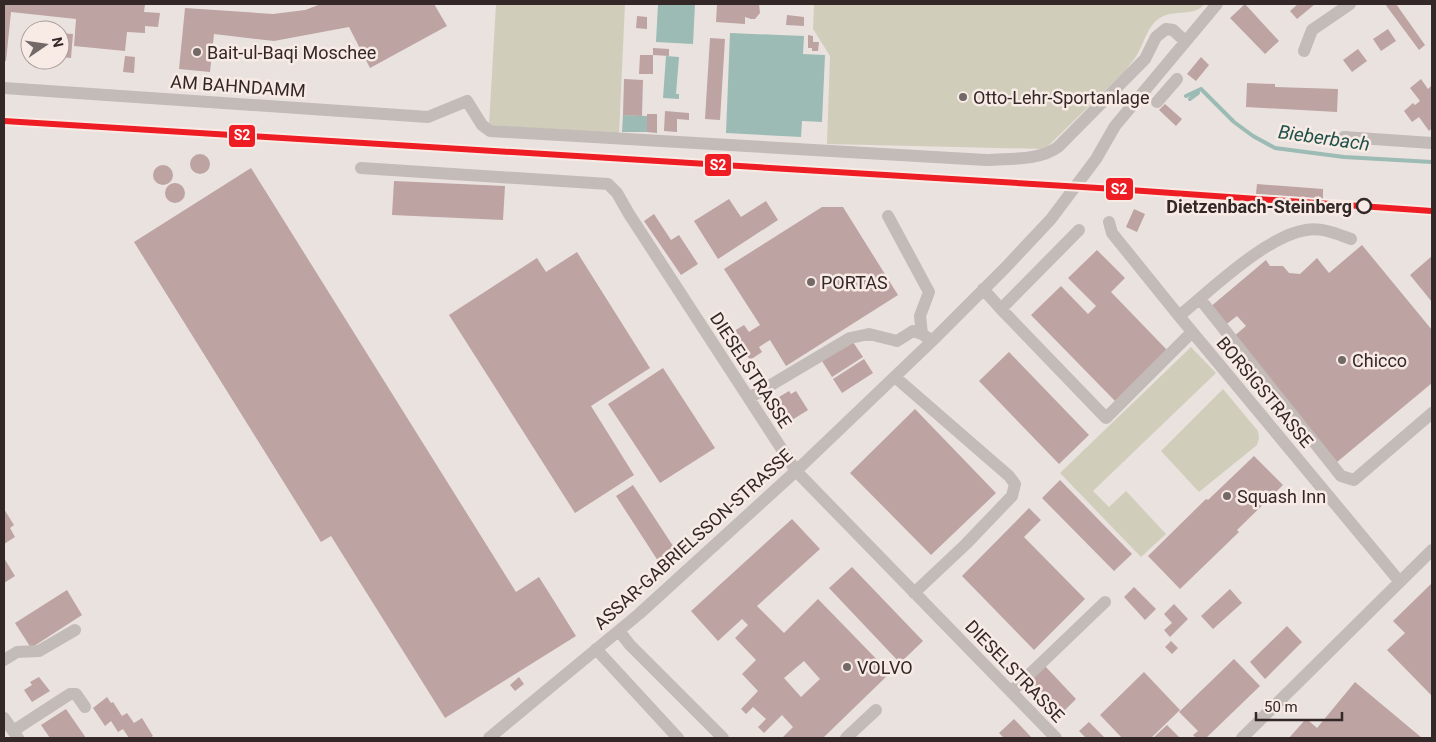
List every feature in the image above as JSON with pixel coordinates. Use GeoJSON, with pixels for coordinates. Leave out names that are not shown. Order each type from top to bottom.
{"type":"FeatureCollection","features":[{"type":"Feature","properties":{"kind":"street","name":"ASSAR-GABRIELSSON-STRASSE"},"geometry":{"type":"LineString","coordinates":[[489,738],[619,630],[796,471],[895,377],[927,338],[983,289],[1051,219],[1096,159],[1115,126],[1217,4]]}},
{"type":"Feature","properties":{"kind":"street"},"geometry":{"type":"LineString","coordinates":[[1304,52],[1312,30],[1350,4]]}},
{"type":"Feature","properties":{"kind":"street","name":"AM BAHNDAMM"},"geometry":{"type":"LineString","coordinates":[[4,88],[428,116],[467,101],[482,125],[490,131],[986,160],[1050,154],[1145,59],[1156,37],[1166,29],[1173,30],[1185,40]]}},
{"type":"Feature","properties":{"kind":"street"},"geometry":{"type":"LineString","coordinates":[[1157,102],[1177,79]]}},
{"type":"Feature","properties":{"kind":"street"},"geometry":{"type":"LineString","coordinates":[[1344,137],[1432,143]]}},
{"type":"Feature","properties":{"kind":"street","name":"DIESELSTRASSE"},"geometry":{"type":"LineString","coordinates":[[361,168],[608,184],[617,193],[796,471],[1056,738]]}},
{"type":"Feature","properties":{"kind":"street"},"geometry":{"type":"LineString","coordinates":[[888,216],[929,292],[920,316],[927,338]]}},
{"type":"Feature","properties":{"kind":"street","name":"BORSIGSTRASSE"},"geometry":{"type":"LineString","coordinates":[[1109,222],[1112,233],[1179,316],[1400,582]]}},
{"type":"Feature","properties":{"kind":"street"},"geometry":{"type":"LineString","coordinates":[[1001,310],[1078,230]]}},
{"type":"Feature","properties":{"kind":"street"},"geometry":{"type":"LineString","coordinates":[[1179,316],[1256,253],[1289,234],[1308,230],[1330,231],[1351,239]]}},
{"type":"Feature","properties":{"kind":"street"},"geometry":{"type":"LineString","coordinates":[[983,289],[1106,418],[1192,332]]}},
{"type":"Feature","properties":{"kind":"street"},"geometry":{"type":"LineString","coordinates":[[1200,299],[1341,476],[1354,480],[1432,413]]}},
{"type":"Feature","properties":{"kind":"street"},"geometry":{"type":"LineString","coordinates":[[749,398],[850,338],[869,334],[897,341],[913,331],[927,338]]}},
{"type":"Feature","properties":{"kind":"street"},"geometry":{"type":"LineString","coordinates":[[895,377],[1015,484],[1012,496],[966,544],[914,593]]}},
{"type":"Feature","properties":{"kind":"street"},"geometry":{"type":"LineString","coordinates":[[1242,738],[1432,550]]}},
{"type":"Feature","properties":{"kind":"street"},"geometry":{"type":"LineString","coordinates":[[1011,692],[1105,602]]}},
{"type":"Feature","properties":{"kind":"street"},"geometry":{"type":"LineString","coordinates":[[4,660],[17,652],[39,651],[75,630]]}},
{"type":"Feature","properties":{"kind":"street"},"geometry":{"type":"LineString","coordinates":[[619,630],[630,645],[724,738]]}},
{"type":"Feature","properties":{"kind":"street"},"geometry":{"type":"LineString","coordinates":[[596,649],[678,738]]}},
{"type":"Feature","properties":{"kind":"street"},"geometry":{"type":"LineString","coordinates":[[4,718],[16,735],[70,694],[76,694],[85,707]]}},
{"type":"Feature","properties":{"kind":"street"},"geometry":{"type":"LineString","coordinates":[[846,738],[876,710]]}},
{"type":"Feature","properties":{"kind":"shaded area"},"geometry":{"type":"Polygon","coordinates":[[[496,4],[625,4],[619,134],[489,125],[496,4]]]}},
{"type":"Feature","properties":{"kind":"shaded area","name":"Otto-Lehr-Sportanlage"},"geometry":{"type":"Polygon","coordinates":[[[814,4],[1204,4],[1196,10],[1165,15],[1156,21],[1149,30],[1137,55],[1125,71],[1045,149],[827,144],[830,56],[813,29],[814,4]]]}},
{"type":"Feature","properties":{"kind":"shaded area"},"geometry":{"type":"Polygon","coordinates":[[[1191,347],[1216,373],[1093,491],[1109,507],[1126,491],[1166,534],[1141,557],[1060,473],[1191,347]]]}},
{"type":"Feature","properties":{"kind":"shaded area"},"geometry":{"type":"Polygon","coordinates":[[[1223,389],[1258,431],[1259,438],[1257,445],[1199,492],[1161,451],[1223,389]]]}},
{"type":"Feature","properties":{"kind":"water"},"geometry":{"type":"Polygon","coordinates":[[[658,4],[695,4],[693,44],[656,42],[658,4]]]}},
{"type":"Feature","properties":{"kind":"water"},"geometry":{"type":"Polygon","coordinates":[[[730,33],[804,36],[803,54],[825,55],[822,122],[802,121],[801,137],[726,133],[730,33]]]}},
{"type":"Feature","properties":{"kind":"water"},"geometry":{"type":"Polygon","coordinates":[[[666,56],[679,57],[676,94],[679,94],[679,99],[663,98],[666,56]]]}},
{"type":"Feature","properties":{"kind":"water"},"geometry":{"type":"Polygon","coordinates":[[[623,115],[647,116],[647,132],[622,132],[623,115]]]}},
{"type":"Feature","properties":{"kind":"building"},"geometry":{"type":"Polygon","coordinates":[[[4,4],[145,4],[144,12],[160,13],[158,27],[145,26],[145,33],[127,32],[125,51],[74,46],[76,19],[11,12],[6,61],[4,61],[4,4]]]}},
{"type":"Feature","properties":{"kind":"building"},"geometry":{"type":"Polygon","coordinates":[[[321,4],[434,4],[447,26],[370,68],[349,27],[274,41],[214,34],[210,72],[179,69],[185,8],[273,14],[305,10],[321,4]]]}},
{"type":"Feature","properties":{"kind":"building"},"geometry":{"type":"Polygon","coordinates":[[[717,4],[759,4],[760,13],[755,19],[745,17],[745,24],[716,22],[717,4]]]}},
{"type":"Feature","properties":{"kind":"building"},"geometry":{"type":"Polygon","coordinates":[[[1245,4],[1279,41],[1265,54],[1230,18],[1245,4]]]}},
{"type":"Feature","properties":{"kind":"building"},"geometry":{"type":"Polygon","coordinates":[[[1298,4],[1315,4],[1297,19],[1290,11],[1298,4]]]}},
{"type":"Feature","properties":{"kind":"building"},"geometry":{"type":"Polygon","coordinates":[[[1385,4],[1396,4],[1425,45],[1419,50],[1385,4]]]}},
{"type":"Feature","properties":{"kind":"building"},"geometry":{"type":"Polygon","coordinates":[[[787,15],[804,17],[804,26],[786,25],[787,15]]]}},
{"type":"Feature","properties":{"kind":"building"},"geometry":{"type":"Polygon","coordinates":[[[637,16],[647,17],[647,29],[636,28],[637,16]]]}},
{"type":"Feature","properties":{"kind":"building"},"geometry":{"type":"Polygon","coordinates":[[[1388,29],[1396,41],[1381,51],[1373,39],[1388,29]]]}},
{"type":"Feature","properties":{"kind":"building"},"geometry":{"type":"Polygon","coordinates":[[[70,34],[73,34],[70,58],[70,34]]]}},
{"type":"Feature","properties":{"kind":"building"},"geometry":{"type":"Polygon","coordinates":[[[808,35],[813,36],[813,42],[819,42],[818,51],[812,51],[812,48],[808,48],[808,35]]]}},
{"type":"Feature","properties":{"kind":"building"},"geometry":{"type":"Polygon","coordinates":[[[710,38],[725,39],[720,120],[705,119],[710,38]]]}},
{"type":"Feature","properties":{"kind":"building"},"geometry":{"type":"Polygon","coordinates":[[[653,48],[669,49],[669,56],[653,55],[653,48]]]}},
{"type":"Feature","properties":{"kind":"building"},"geometry":{"type":"Polygon","coordinates":[[[1358,49],[1367,61],[1352,72],[1343,60],[1358,49]]]}},
{"type":"Feature","properties":{"kind":"building"},"geometry":{"type":"Polygon","coordinates":[[[640,55],[653,55],[653,74],[639,74],[640,55]]]}},
{"type":"Feature","properties":{"kind":"building"},"geometry":{"type":"Polygon","coordinates":[[[125,56],[135,57],[134,73],[123,72],[125,56]]]}},
{"type":"Feature","properties":{"kind":"building"},"geometry":{"type":"Polygon","coordinates":[[[1201,57],[1209,65],[1196,81],[1187,74],[1201,57]]]}},
{"type":"Feature","properties":{"kind":"building"},"geometry":{"type":"Polygon","coordinates":[[[624,79],[643,80],[642,116],[623,115],[624,79]]]}},
{"type":"Feature","properties":{"kind":"building"},"geometry":{"type":"Polygon","coordinates":[[[1421,79],[1428,89],[1432,85],[1432,128],[1429,131],[1419,117],[1412,122],[1404,111],[1413,103],[1415,105],[1420,101],[1410,88],[1421,79]]]}},
{"type":"Feature","properties":{"kind":"building"},"geometry":{"type":"Polygon","coordinates":[[[1247,83],[1275,84],[1275,87],[1338,89],[1337,112],[1246,107],[1247,83]]]}},
{"type":"Feature","properties":{"kind":"building"},"geometry":{"type":"Polygon","coordinates":[[[1165,104],[1182,119],[1176,126],[1159,110],[1165,104]]]}},
{"type":"Feature","properties":{"kind":"building"},"geometry":{"type":"Polygon","coordinates":[[[665,111],[689,113],[689,120],[677,119],[677,132],[664,131],[665,111]]]}},
{"type":"Feature","properties":{"kind":"building"},"geometry":{"type":"Polygon","coordinates":[[[647,114],[657,114],[657,133],[647,132],[647,114]]]}},
{"type":"Feature","properties":{"kind":"building"},"geometry":{"type":"Polygon","coordinates":[[[200,154],[207,157],[210,164],[207,171],[200,174],[193,171],[190,164],[193,157],[200,154]]]}},
{"type":"Feature","properties":{"kind":"building"},"geometry":{"type":"Polygon","coordinates":[[[163,165],[170,168],[173,175],[170,182],[163,185],[156,182],[153,175],[156,168],[163,165]]]}},
{"type":"Feature","properties":{"kind":"building"},"geometry":{"type":"Polygon","coordinates":[[[251,168],[516,592],[539,577],[576,636],[445,718],[331,536],[321,542],[134,242],[251,168]]]}},
{"type":"Feature","properties":{"kind":"building"},"geometry":{"type":"Polygon","coordinates":[[[394,181],[505,186],[503,220],[392,215],[394,181]]]}},
{"type":"Feature","properties":{"kind":"building"},"geometry":{"type":"Polygon","coordinates":[[[175,183],[182,186],[185,193],[182,200],[175,203],[168,200],[165,193],[168,186],[175,183]]]}},
{"type":"Feature","properties":{"kind":"building"},"geometry":{"type":"Polygon","coordinates":[[[1257,184],[1323,189],[1323,199],[1256,194],[1257,184]]]}},
{"type":"Feature","properties":{"kind":"building"},"geometry":{"type":"Polygon","coordinates":[[[729,199],[741,217],[766,201],[778,220],[718,259],[694,221],[729,199]]]}},
{"type":"Feature","properties":{"kind":"building","name":"PORTAS"},"geometry":{"type":"Polygon","coordinates":[[[822,207],[843,207],[898,295],[786,366],[770,340],[759,347],[762,352],[750,360],[736,338],[730,342],[726,336],[744,325],[749,332],[760,325],[724,269],[822,207]]]}},
{"type":"Feature","properties":{"kind":"building"},"geometry":{"type":"Polygon","coordinates":[[[1134,209],[1145,214],[1137,232],[1126,227],[1134,209]]]}},
{"type":"Feature","properties":{"kind":"building"},"geometry":{"type":"Polygon","coordinates":[[[654,214],[671,240],[679,235],[698,264],[681,275],[644,221],[654,214]]]}},
{"type":"Feature","properties":{"kind":"building","name":"Chicco"},"geometry":{"type":"Polygon","coordinates":[[[1362,245],[1432,330],[1432,383],[1337,462],[1233,337],[1246,326],[1237,316],[1224,326],[1209,308],[1266,260],[1270,266],[1283,266],[1289,273],[1300,274],[1317,258],[1329,273],[1362,245]]]}},
{"type":"Feature","properties":{"kind":"building"},"geometry":{"type":"Polygon","coordinates":[[[1097,250],[1125,278],[1111,292],[1167,350],[1115,401],[1031,315],[1061,286],[1088,314],[1096,306],[1068,278],[1097,250]]]}},
{"type":"Feature","properties":{"kind":"building"},"geometry":{"type":"Polygon","coordinates":[[[577,252],[650,368],[591,406],[634,475],[575,513],[449,315],[537,258],[546,272],[577,252]]]}},
{"type":"Feature","properties":{"kind":"building"},"geometry":{"type":"Polygon","coordinates":[[[1432,256],[1432,302],[1410,275],[1432,256]]]}},
{"type":"Feature","properties":{"kind":"building"},"geometry":{"type":"Polygon","coordinates":[[[853,342],[863,357],[832,377],[822,361],[853,342]]]}},
{"type":"Feature","properties":{"kind":"building"},"geometry":{"type":"Polygon","coordinates":[[[1009,352],[1089,435],[1059,464],[979,381],[1009,352]]]}},
{"type":"Feature","properties":{"kind":"building"},"geometry":{"type":"Polygon","coordinates":[[[864,359],[873,373],[842,393],[833,379],[864,359]]]}},
{"type":"Feature","properties":{"kind":"building"},"geometry":{"type":"Polygon","coordinates":[[[663,368],[715,448],[660,483],[608,404],[663,368]]]}},
{"type":"Feature","properties":{"kind":"building"},"geometry":{"type":"Polygon","coordinates":[[[789,391],[791,394],[796,391],[808,410],[792,420],[781,404],[778,406],[774,400],[789,391]]]}},
{"type":"Feature","properties":{"kind":"building"},"geometry":{"type":"Polygon","coordinates":[[[915,409],[996,493],[931,555],[850,473],[915,409]]]}},
{"type":"Feature","properties":{"kind":"building"},"geometry":{"type":"Polygon","coordinates":[[[1254,456],[1283,485],[1237,530],[1239,532],[1180,589],[1148,556],[1206,499],[1208,500],[1254,456]]]}},
{"type":"Feature","properties":{"kind":"building"},"geometry":{"type":"Polygon","coordinates":[[[1060,480],[1132,554],[1114,571],[1042,498],[1060,480]]]}},
{"type":"Feature","properties":{"kind":"building"},"geometry":{"type":"Polygon","coordinates":[[[633,485],[677,552],[660,564],[616,496],[633,485]]]}},
{"type":"Feature","properties":{"kind":"building"},"geometry":{"type":"Polygon","coordinates":[[[1029,508],[1041,520],[1024,537],[1085,599],[1034,650],[962,576],[1029,508]]]}},
{"type":"Feature","properties":{"kind":"building"},"geometry":{"type":"Polygon","coordinates":[[[4,509],[14,525],[10,528],[15,537],[4,544],[4,509]]]}},
{"type":"Feature","properties":{"kind":"building","name":"VOLVO"},"geometry":{"type":"Polygon","coordinates":[[[792,519],[820,549],[757,606],[784,633],[818,599],[890,673],[823,738],[782,738],[793,727],[782,715],[764,733],[758,727],[766,719],[753,707],[746,714],[741,709],[758,691],[742,674],[756,660],[735,638],[748,625],[742,619],[718,641],[691,611],[792,519]],[[804,661],[784,678],[801,697],[820,679],[804,661]]]}},
{"type":"Feature","properties":{"kind":"building"},"geometry":{"type":"Polygon","coordinates":[[[4,558],[15,576],[4,583],[4,558]]]}},
{"type":"Feature","properties":{"kind":"building"},"geometry":{"type":"Polygon","coordinates":[[[852,567],[923,641],[900,663],[829,588],[852,567]]]}},
{"type":"Feature","properties":{"kind":"building"},"geometry":{"type":"Polygon","coordinates":[[[1432,583],[1432,696],[1387,650],[1405,633],[1393,621],[1432,583]]]}},
{"type":"Feature","properties":{"kind":"building"},"geometry":{"type":"Polygon","coordinates":[[[1134,587],[1156,609],[1145,620],[1124,597],[1134,587]]]}},
{"type":"Feature","properties":{"kind":"building"},"geometry":{"type":"Polygon","coordinates":[[[1230,589],[1242,603],[1213,629],[1201,616],[1230,589]]]}},
{"type":"Feature","properties":{"kind":"building"},"geometry":{"type":"Polygon","coordinates":[[[67,590],[82,615],[31,648],[15,623],[67,590]]]}},
{"type":"Feature","properties":{"kind":"building"},"geometry":{"type":"Polygon","coordinates":[[[1174,604],[1188,619],[1170,637],[1164,630],[1172,623],[1164,614],[1174,604]]]}},
{"type":"Feature","properties":{"kind":"building"},"geometry":{"type":"Polygon","coordinates":[[[1287,626],[1302,642],[1265,679],[1250,662],[1287,626]]]}},
{"type":"Feature","properties":{"kind":"building"},"geometry":{"type":"Polygon","coordinates":[[[1171,641],[1178,648],[1172,654],[1165,647],[1171,641]]]}},
{"type":"Feature","properties":{"kind":"building"},"geometry":{"type":"Polygon","coordinates":[[[1234,659],[1260,686],[1206,738],[1196,738],[1193,735],[1198,731],[1179,712],[1234,659]]]}},
{"type":"Feature","properties":{"kind":"building"},"geometry":{"type":"Polygon","coordinates":[[[1045,666],[1076,699],[1061,714],[1030,681],[1045,666]]]}},
{"type":"Feature","properties":{"kind":"building"},"geometry":{"type":"Polygon","coordinates":[[[1144,672],[1180,710],[1151,738],[1122,738],[1100,715],[1144,672]]]}},
{"type":"Feature","properties":{"kind":"building"},"geometry":{"type":"Polygon","coordinates":[[[39,677],[50,691],[32,702],[24,690],[32,685],[30,682],[39,677]]]}},
{"type":"Feature","properties":{"kind":"building"},"geometry":{"type":"Polygon","coordinates":[[[519,677],[524,684],[515,691],[510,685],[519,677]]]}},
{"type":"Feature","properties":{"kind":"building"},"geometry":{"type":"Polygon","coordinates":[[[1355,682],[1422,738],[1289,738],[1304,721],[1309,721],[1317,728],[1355,682]]]}},
{"type":"Feature","properties":{"kind":"building"},"geometry":{"type":"Polygon","coordinates":[[[107,697],[111,703],[113,702],[122,716],[127,713],[134,723],[142,718],[153,736],[150,738],[129,738],[123,729],[118,732],[111,721],[105,726],[93,708],[107,697]]]}},
{"type":"Feature","properties":{"kind":"building"},"geometry":{"type":"Polygon","coordinates":[[[66,709],[86,738],[50,738],[41,725],[66,709]]]}},
{"type":"Feature","properties":{"kind":"building"},"geometry":{"type":"Polygon","coordinates":[[[1014,719],[1032,738],[1004,738],[999,733],[1014,719]]]}},
{"type":"Feature","properties":{"kind":"building"},"geometry":{"type":"Polygon","coordinates":[[[1089,722],[1105,738],[1086,738],[1079,731],[1089,722]]]}},
{"type":"Feature","properties":{"kind":"building"},"geometry":{"type":"Polygon","coordinates":[[[1167,725],[1180,738],[1153,738],[1167,725]]]}},
{"type":"Feature","properties":{"kind":"waterway","name":"Bieberbach"},"geometry":{"type":"LineString","coordinates":[[1201,89],[1234,122],[1253,136],[1275,148],[1344,157],[1432,162]]}},
{"type":"Feature","properties":{"kind":"waterway"},"geometry":{"type":"LineString","coordinates":[[1186,96],[1201,89]]}},
{"type":"Feature","properties":{"kind":"waterway"},"geometry":{"type":"LineString","coordinates":[[1190,99],[1198,93]]}},
{"type":"Feature","properties":{"kind":"transit line","name":"S2"},"geometry":{"type":"LineString","coordinates":[[4,121],[1115,189],[1432,211]]}},
{"type":"Feature","properties":{"kind":"place","name":"Bait-ul-Baqi Moschee"},"geometry":{"type":"Point","coordinates":[197,52]}},
{"type":"Feature","properties":{"kind":"place","name":"Otto-Lehr-Sportanlage"},"geometry":{"type":"Point","coordinates":[963,97]}},
{"type":"Feature","properties":{"kind":"place","name":"Dietzenbach-Steinberg"},"geometry":{"type":"Point","coordinates":[1364,206]}},
{"type":"Feature","properties":{"kind":"place","name":"PORTAS"},"geometry":{"type":"Point","coordinates":[811,282]}},
{"type":"Feature","properties":{"kind":"place","name":"Chicco"},"geometry":{"type":"Point","coordinates":[1342,360]}},
{"type":"Feature","properties":{"kind":"place","name":"Squash Inn"},"geometry":{"type":"Point","coordinates":[1227,496]}},
{"type":"Feature","properties":{"kind":"place","name":"VOLVO"},"geometry":{"type":"Point","coordinates":[847,667]}}]}
